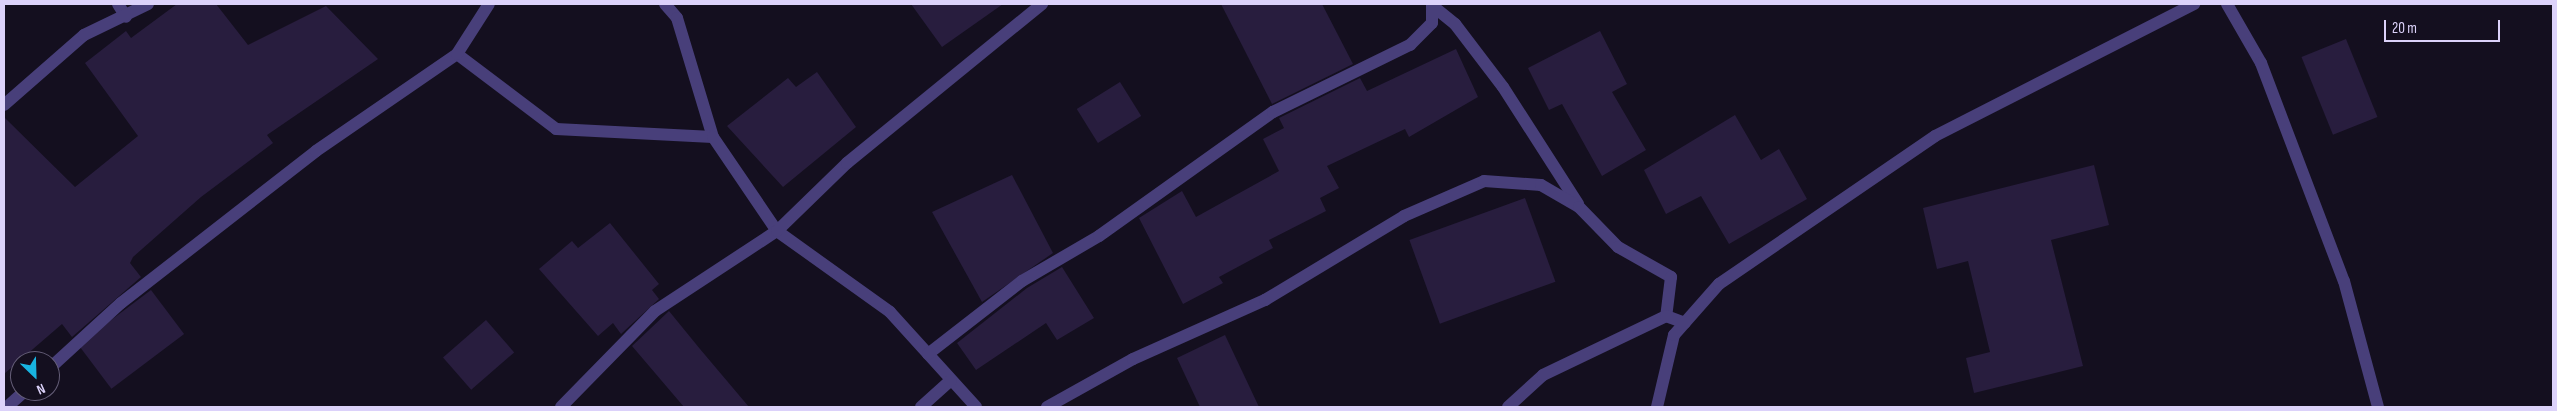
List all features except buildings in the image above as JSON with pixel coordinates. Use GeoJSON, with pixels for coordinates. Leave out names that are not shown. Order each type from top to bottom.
{"type":"FeatureCollection","features":[{"type":"Feature","properties":{"kind":"street"},"geometry":{"type":"LineString","coordinates":[[118,4],[126,16]]}},
{"type":"Feature","properties":{"kind":"street"},"geometry":{"type":"LineString","coordinates":[[4,105],[84,35],[148,4]]}},
{"type":"Feature","properties":{"kind":"street"},"geometry":{"type":"LineString","coordinates":[[60,359],[121,303],[316,151],[457,54],[489,4]]}},
{"type":"Feature","properties":{"kind":"street"},"geometry":{"type":"LineString","coordinates":[[665,4],[677,18],[713,137],[777,230],[890,312],[976,407]]}},
{"type":"Feature","properties":{"kind":"street"},"geometry":{"type":"LineString","coordinates":[[561,407],[655,311],[777,230],[847,163],[1042,4]]}},
{"type":"Feature","properties":{"kind":"street"},"geometry":{"type":"LineString","coordinates":[[1656,407],[1674,335],[1719,284],[1935,136],[2194,4]]}},
{"type":"Feature","properties":{"kind":"street"},"geometry":{"type":"LineString","coordinates":[[2227,4],[2261,63],[2344,280],[2378,407]]}},
{"type":"Feature","properties":{"kind":"street"},"geometry":{"type":"LineString","coordinates":[[928,354],[1022,281],[1099,236],[1273,112],[1410,45],[1432,23],[1433,6]]}},
{"type":"Feature","properties":{"kind":"street"},"geometry":{"type":"LineString","coordinates":[[1433,6],[1455,24],[1503,87],[1579,207],[1618,247],[1671,277],[1666,316]]}},
{"type":"Feature","properties":{"kind":"street"},"geometry":{"type":"LineString","coordinates":[[457,54],[556,130],[713,137]]}},
{"type":"Feature","properties":{"kind":"street"},"geometry":{"type":"LineString","coordinates":[[1048,407],[1133,359],[1265,300],[1404,216],[1484,181],[1541,185],[1579,207]]}},
{"type":"Feature","properties":{"kind":"street"},"geometry":{"type":"LineString","coordinates":[[1508,407],[1543,375],[1666,316],[1686,322]]}},
{"type":"Feature","properties":{"kind":"street"},"geometry":{"type":"LineString","coordinates":[[921,407],[951,380]]}}]}
